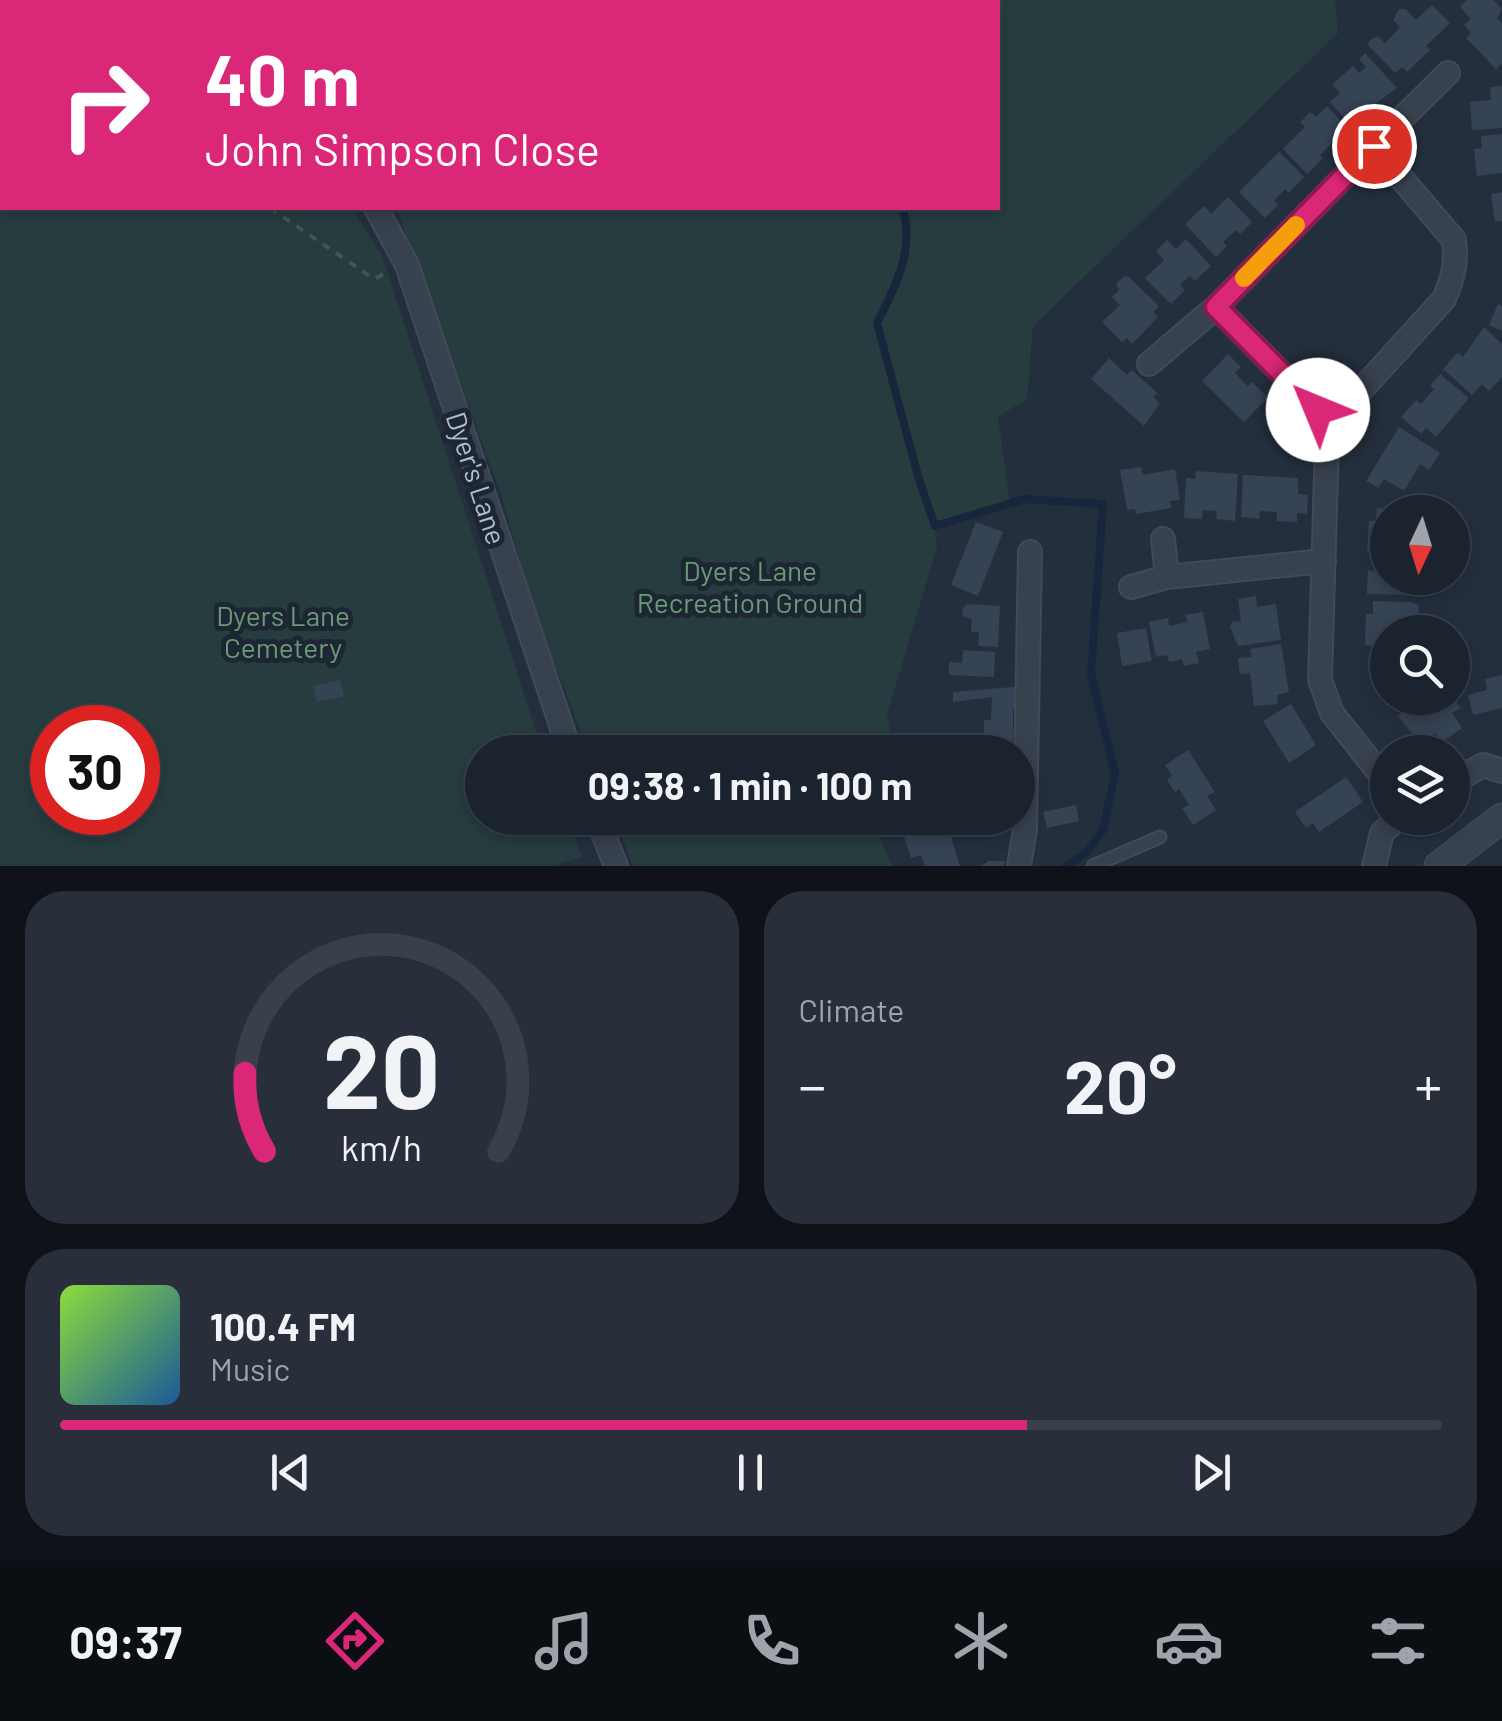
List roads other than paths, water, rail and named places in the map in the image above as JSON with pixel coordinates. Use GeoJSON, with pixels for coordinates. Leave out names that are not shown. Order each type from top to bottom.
{"type":"FeatureCollection","features":[{"type":"Feature","properties":{"kind":"street"},"geometry":{"type":"LineString","coordinates":[[1150,364],[1216,307],[1448,73]]}},
{"type":"Feature","properties":{"kind":"street"},"geometry":{"type":"LineString","coordinates":[[1370,761],[1332,713],[1320,680],[1327,440],[1335,419],[1444,299],[1453,279],[1456,257],[1454,240],[1374,146]]}},
{"type":"Feature","properties":{"kind":"street","name":"Dyer's Lane"},"geometry":{"type":"LineString","coordinates":[[377,210],[407,265],[564,735]]}},
{"type":"Feature","properties":{"kind":"street"},"geometry":{"type":"LineString","coordinates":[[1216,307],[1318,410],[1335,419]]}},
{"type":"Feature","properties":{"kind":"street"},"geometry":{"type":"LineString","coordinates":[[1163,540],[1166,577]]}},
{"type":"Feature","properties":{"kind":"street"},"geometry":{"type":"LineString","coordinates":[[1019,866],[1026,810],[1030,552]]}},
{"type":"Feature","properties":{"kind":"street"},"geometry":{"type":"LineString","coordinates":[[1131,587],[1166,577],[1324,561]]}},
{"type":"Feature","properties":{"kind":"street"},"geometry":{"type":"LineString","coordinates":[[1470,772],[1483,765],[1502,772]]}},
{"type":"Feature","properties":{"kind":"street"},"geometry":{"type":"LineString","coordinates":[[1439,866],[1502,818]]}},
{"type":"Feature","properties":{"kind":"street"},"geometry":{"type":"LineString","coordinates":[[603,835],[616,866]]}},
{"type":"Feature","properties":{"kind":"street"},"geometry":{"type":"LineString","coordinates":[[1374,866],[1382,835]]}},
{"type":"Feature","properties":{"kind":"lane"},"geometry":{"type":"LineString","coordinates":[[1093,866],[1160,837]]}},
{"type":"Feature","properties":{"kind":"waterway"},"geometry":{"type":"LineString","coordinates":[[903,210],[905,252],[897,282],[877,323],[935,526],[1025,499],[1103,504],[1091,674],[1115,774],[1103,830],[1087,852],[1066,866]]}},
{"type":"Feature","properties":{"kind":"park label","name":"Dyers Lane Recreation Ground"},"geometry":{"type":"Point","coordinates":[750,586]}},
{"type":"Feature","properties":{"kind":"park label","name":"Dyers Lane Cemetery"},"geometry":{"type":"Point","coordinates":[283,631]}}]}
